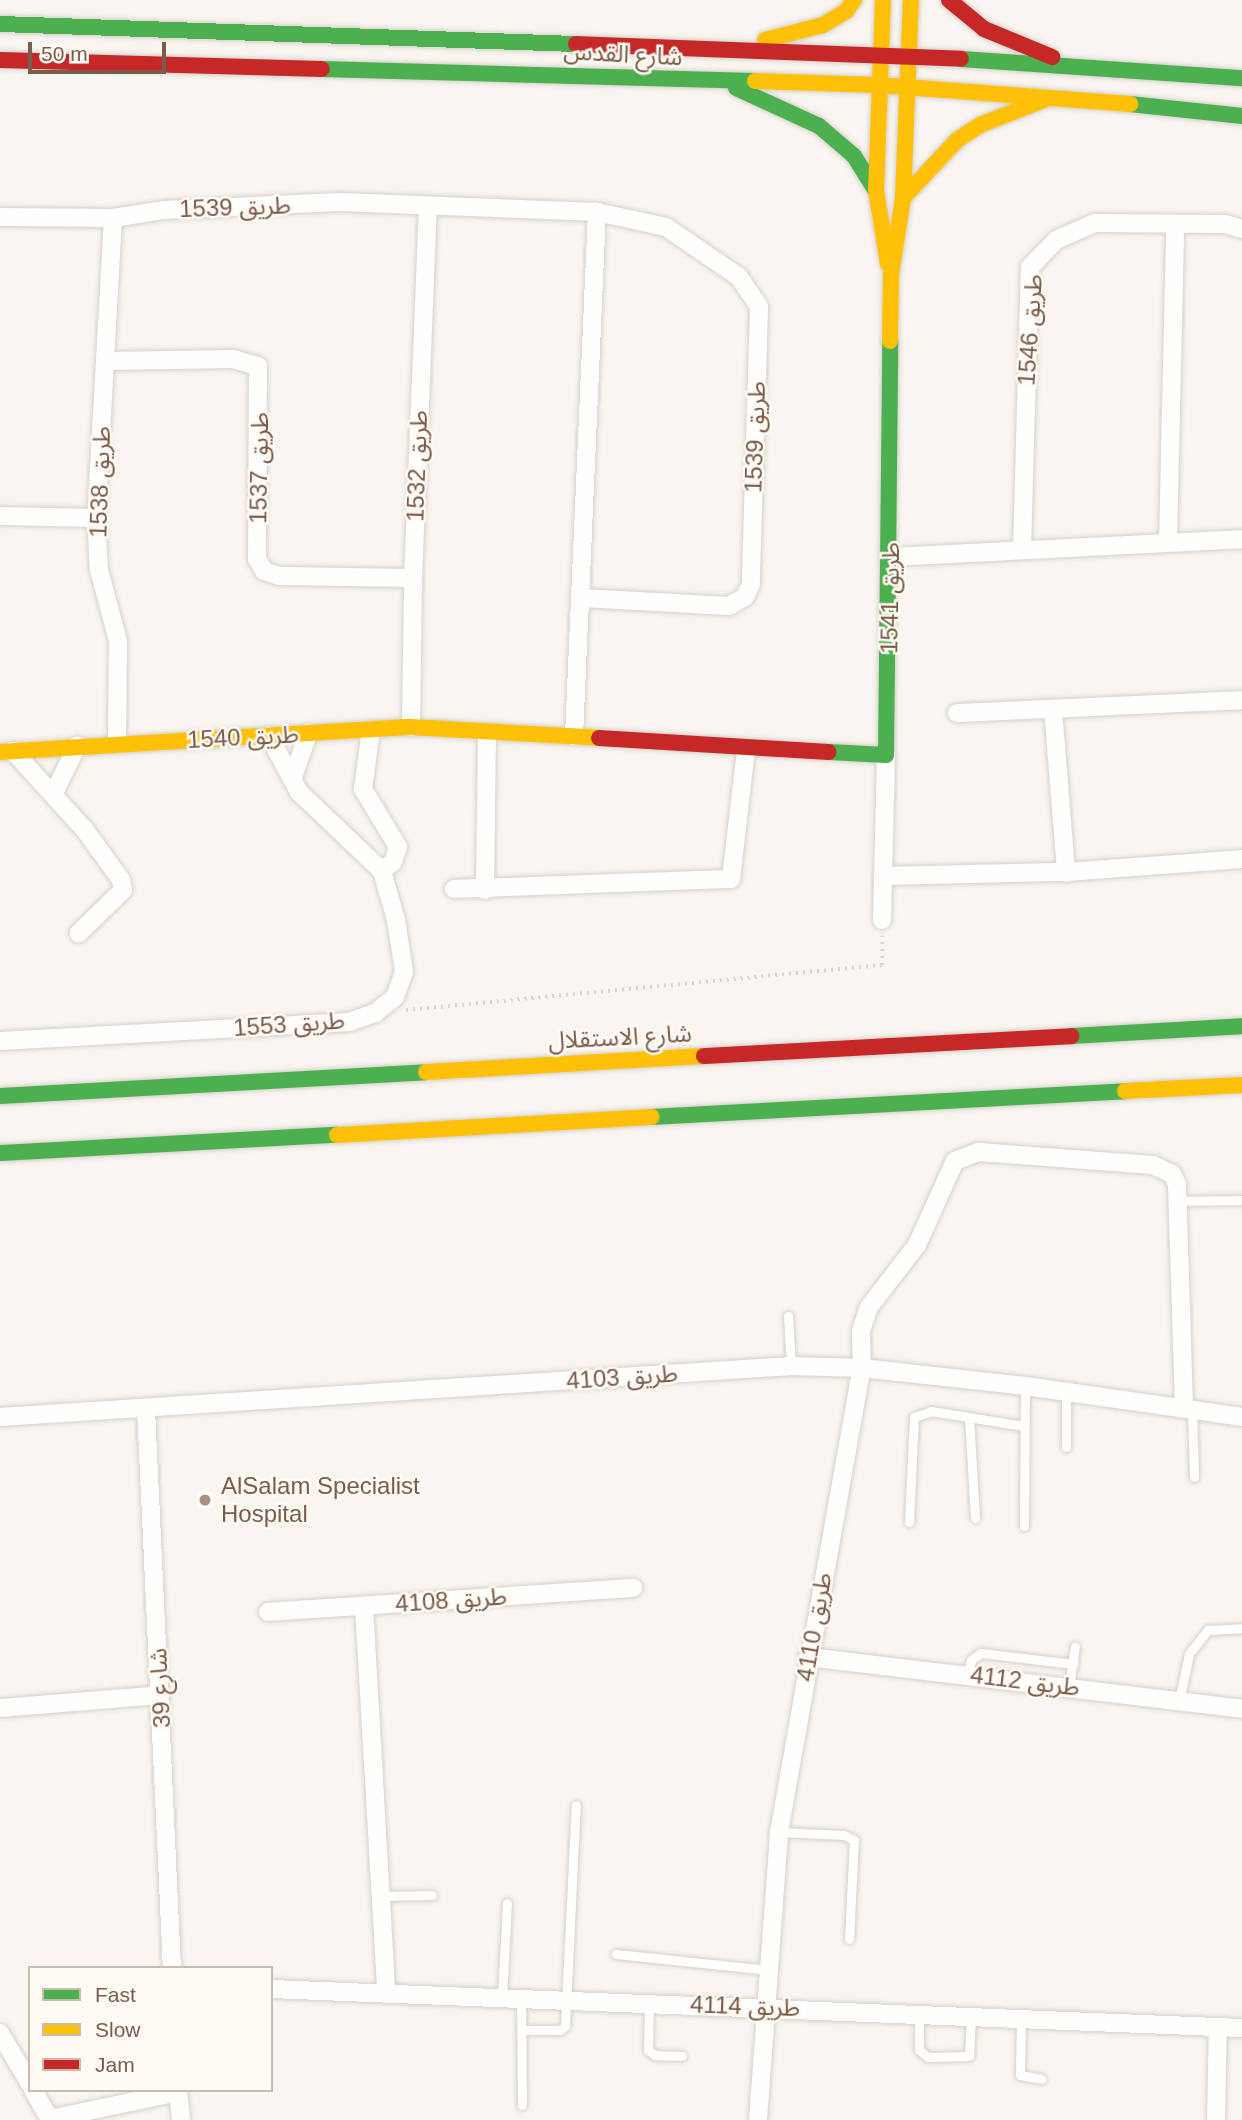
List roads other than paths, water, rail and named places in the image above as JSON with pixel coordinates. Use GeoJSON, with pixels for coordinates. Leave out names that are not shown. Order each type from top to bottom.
{"type":"FeatureCollection","features":[{"type":"Feature","properties":{"kind":"main road"},"geometry":{"type":"LineString","coordinates":[[729,47],[822,26],[846,11],[853,0]]}},
{"type":"Feature","properties":{"kind":"main road","name":"طريق 1541"},"geometry":{"type":"LineString","coordinates":[[883,0],[878,55],[876,190],[891,275]]}},
{"type":"Feature","properties":{"kind":"main road","name":"طريق 1541"},"geometry":{"type":"LineString","coordinates":[[886,755],[891,557],[891,275],[903,198],[911,0]]}},
{"type":"Feature","properties":{"kind":"main road"},"geometry":{"type":"LineString","coordinates":[[949,0],[984,29],[1076,65]]}},
{"type":"Feature","properties":{"kind":"main road","name":"شارع القدس"},"geometry":{"type":"LineString","coordinates":[[0,24],[729,47],[1076,65],[1242,78]]}},
{"type":"Feature","properties":{"kind":"main road","name":"شارع القدس"},"geometry":{"type":"LineString","coordinates":[[0,60],[620,75],[726,83],[907,86],[1055,96],[1242,116]]}},
{"type":"Feature","properties":{"kind":"main road"},"geometry":{"type":"LineString","coordinates":[[726,83],[819,126],[854,156],[876,190]]}},
{"type":"Feature","properties":{"kind":"main road"},"geometry":{"type":"LineString","coordinates":[[903,198],[957,140],[980,125],[1055,96]]}},
{"type":"Feature","properties":{"kind":"main road","name":"طريق 1540"},"geometry":{"type":"LineString","coordinates":[[6,751],[411,727],[486,734],[574,736],[746,750],[886,755]]}},
{"type":"Feature","properties":{"kind":"main road","name":"شارع الاستقلال"},"geometry":{"type":"LineString","coordinates":[[0,1096],[1242,1026]]}},
{"type":"Feature","properties":{"kind":"main road"},"geometry":{"type":"LineString","coordinates":[[0,1153],[1242,1086]]}},
{"type":"Feature","properties":{"kind":"street","name":"طريق 1539"},"geometry":{"type":"LineString","coordinates":[[0,217],[113,218],[164,210],[339,202],[597,212],[666,227],[739,277],[759,307],[751,584],[745,597],[729,606],[582,598]]}},
{"type":"Feature","properties":{"kind":"street","name":"طريق 1532"},"geometry":{"type":"LineString","coordinates":[[411,727],[412,578],[428,206]]}},
{"type":"Feature","properties":{"kind":"street"},"geometry":{"type":"LineString","coordinates":[[574,736],[597,212]]}},
{"type":"Feature","properties":{"kind":"street","name":"طريق 1538"},"geometry":{"type":"LineString","coordinates":[[113,218],[96,518],[99,570],[118,641],[117,744]]}},
{"type":"Feature","properties":{"kind":"street","name":"طريق 1546"},"geometry":{"type":"LineString","coordinates":[[1021,550],[1030,267],[1056,240],[1095,223],[1175,224],[1242,229]]}},
{"type":"Feature","properties":{"kind":"street"},"geometry":{"type":"LineString","coordinates":[[1168,542],[1175,224]]}},
{"type":"Feature","properties":{"kind":"street","name":"طريق 1537"},"geometry":{"type":"LineString","coordinates":[[107,361],[233,359],[258,366],[257,559],[264,571],[279,576],[412,578]]}},
{"type":"Feature","properties":{"kind":"street"},"geometry":{"type":"LineString","coordinates":[[0,516],[96,518]]}},
{"type":"Feature","properties":{"kind":"street"},"geometry":{"type":"LineString","coordinates":[[891,557],[1242,539]]}},
{"type":"Feature","properties":{"kind":"street"},"geometry":{"type":"LineString","coordinates":[[957,713],[1242,700]]}},
{"type":"Feature","properties":{"kind":"street"},"geometry":{"type":"LineString","coordinates":[[1053,709],[1066,872]]}},
{"type":"Feature","properties":{"kind":"street"},"geometry":{"type":"LineString","coordinates":[[269,736],[299,792],[382,871],[393,862],[398,847],[363,789],[371,730]]}},
{"type":"Feature","properties":{"kind":"street"},"geometry":{"type":"LineString","coordinates":[[293,777],[308,734]]}},
{"type":"Feature","properties":{"kind":"street"},"geometry":{"type":"LineString","coordinates":[[485,890],[486,734]]}},
{"type":"Feature","properties":{"kind":"street"},"geometry":{"type":"LineString","coordinates":[[53,795],[77,746]]}},
{"type":"Feature","properties":{"kind":"street"},"geometry":{"type":"LineString","coordinates":[[454,889],[485,890],[732,879],[746,750]]}},
{"type":"Feature","properties":{"kind":"street"},"geometry":{"type":"LineString","coordinates":[[6,751],[53,795],[85,830],[123,885],[123,890],[79,933]]}},
{"type":"Feature","properties":{"kind":"street","name":"طريق 1541"},"geometry":{"type":"LineString","coordinates":[[883,920],[886,755]]}},
{"type":"Feature","properties":{"kind":"street"},"geometry":{"type":"LineString","coordinates":[[884,876],[1066,872],[1242,859]]}},
{"type":"Feature","properties":{"kind":"street","name":"طريق 1553"},"geometry":{"type":"LineString","coordinates":[[0,1041],[349,1022],[375,1013],[395,997],[404,972],[396,920],[382,871]]}},
{"type":"Feature","properties":{"kind":"street","name":"طريق 4110"},"geometry":{"type":"LineString","coordinates":[[758,2120],[779,1832],[808,1657],[862,1368],[863,1318],[917,1245],[955,1161],[979,1152],[1153,1166],[1172,1174],[1178,1201]]}},
{"type":"Feature","properties":{"kind":"street"},"geometry":{"type":"LineString","coordinates":[[1178,1201],[1188,1408]]}},
{"type":"Feature","properties":{"kind":"street","name":"طريق 4103"},"geometry":{"type":"LineString","coordinates":[[0,1417],[791,1366],[862,1368],[1025,1386],[1242,1417]]}},
{"type":"Feature","properties":{"kind":"street","name":"شارع 39"},"geometry":{"type":"LineString","coordinates":[[146,1409],[172,1966]]}},
{"type":"Feature","properties":{"kind":"street","name":"طريق 4108"},"geometry":{"type":"LineString","coordinates":[[268,1612],[633,1588]]}},
{"type":"Feature","properties":{"kind":"street"},"geometry":{"type":"LineString","coordinates":[[364,1606],[386,1993]]}},
{"type":"Feature","properties":{"kind":"street","name":"طريق 4112"},"geometry":{"type":"LineString","coordinates":[[808,1657],[968,1674],[1242,1709]]}},
{"type":"Feature","properties":{"kind":"street"},"geometry":{"type":"LineString","coordinates":[[0,1707],[160,1695]]}},
{"type":"Feature","properties":{"kind":"street","name":"طريق 4114"},"geometry":{"type":"LineString","coordinates":[[273,1989],[766,2006],[1242,2028]]}},
{"type":"Feature","properties":{"kind":"street"},"geometry":{"type":"LineString","coordinates":[[1216,2120],[1219,2028]]}},
{"type":"Feature","properties":{"kind":"street"},"geometry":{"type":"LineString","coordinates":[[0,2033],[28,2081]]}},
{"type":"Feature","properties":{"kind":"street"},"geometry":{"type":"LineString","coordinates":[[34,2092],[50,2119],[173,2092]]}},
{"type":"Feature","properties":{"kind":"street"},"geometry":{"type":"LineString","coordinates":[[178,2092],[181,2120]]}},
{"type":"Feature","properties":{"kind":"lane"},"geometry":{"type":"LineString","coordinates":[[1178,1201],[1242,1200]]}},
{"type":"Feature","properties":{"kind":"lane"},"geometry":{"type":"LineString","coordinates":[[788,1316],[791,1366]]}},
{"type":"Feature","properties":{"kind":"lane"},"geometry":{"type":"LineString","coordinates":[[1024,1526],[1025,1386]]}},
{"type":"Feature","properties":{"kind":"lane"},"geometry":{"type":"LineString","coordinates":[[1066,1392],[1066,1447]]}},
{"type":"Feature","properties":{"kind":"lane"},"geometry":{"type":"LineString","coordinates":[[1188,1408],[1194,1477]]}},
{"type":"Feature","properties":{"kind":"lane"},"geometry":{"type":"LineString","coordinates":[[909,1521],[914,1418],[931,1411],[1024,1426]]}},
{"type":"Feature","properties":{"kind":"lane"},"geometry":{"type":"LineString","coordinates":[[970,1417],[975,1518]]}},
{"type":"Feature","properties":{"kind":"lane"},"geometry":{"type":"LineString","coordinates":[[1179,1701],[1189,1654],[1208,1630],[1242,1628]]}},
{"type":"Feature","properties":{"kind":"lane"},"geometry":{"type":"LineString","coordinates":[[1069,1687],[1075,1646]]}},
{"type":"Feature","properties":{"kind":"lane"},"geometry":{"type":"LineString","coordinates":[[968,1674],[971,1660],[981,1653],[1073,1664]]}},
{"type":"Feature","properties":{"kind":"lane"},"geometry":{"type":"LineString","coordinates":[[522,2030],[562,2029],[566,1999],[576,1805]]}},
{"type":"Feature","properties":{"kind":"lane"},"geometry":{"type":"LineString","coordinates":[[779,1832],[844,1835],[854,1840],[849,1939]]}},
{"type":"Feature","properties":{"kind":"lane"},"geometry":{"type":"LineString","coordinates":[[380,1896],[432,1895]]}},
{"type":"Feature","properties":{"kind":"lane"},"geometry":{"type":"LineString","coordinates":[[502,1997],[507,1903]]}},
{"type":"Feature","properties":{"kind":"lane"},"geometry":{"type":"LineString","coordinates":[[616,1954],[769,1970]]}},
{"type":"Feature","properties":{"kind":"lane"},"geometry":{"type":"LineString","coordinates":[[522,1998],[522,2105]]}},
{"type":"Feature","properties":{"kind":"lane"},"geometry":{"type":"LineString","coordinates":[[649,2002],[648,2050],[655,2055],[682,2056]]}},
{"type":"Feature","properties":{"kind":"lane"},"geometry":{"type":"LineString","coordinates":[[919,2013],[919,2050],[928,2057],[969,2056],[971,2016]]}},
{"type":"Feature","properties":{"kind":"lane"},"geometry":{"type":"LineString","coordinates":[[1021,2018],[1020,2075],[1042,2079]]}},
{"type":"Feature","properties":{"kind":"place","name":"AlSalam Specialist Hospital"},"geometry":{"type":"Point","coordinates":[205,1500]}}]}
